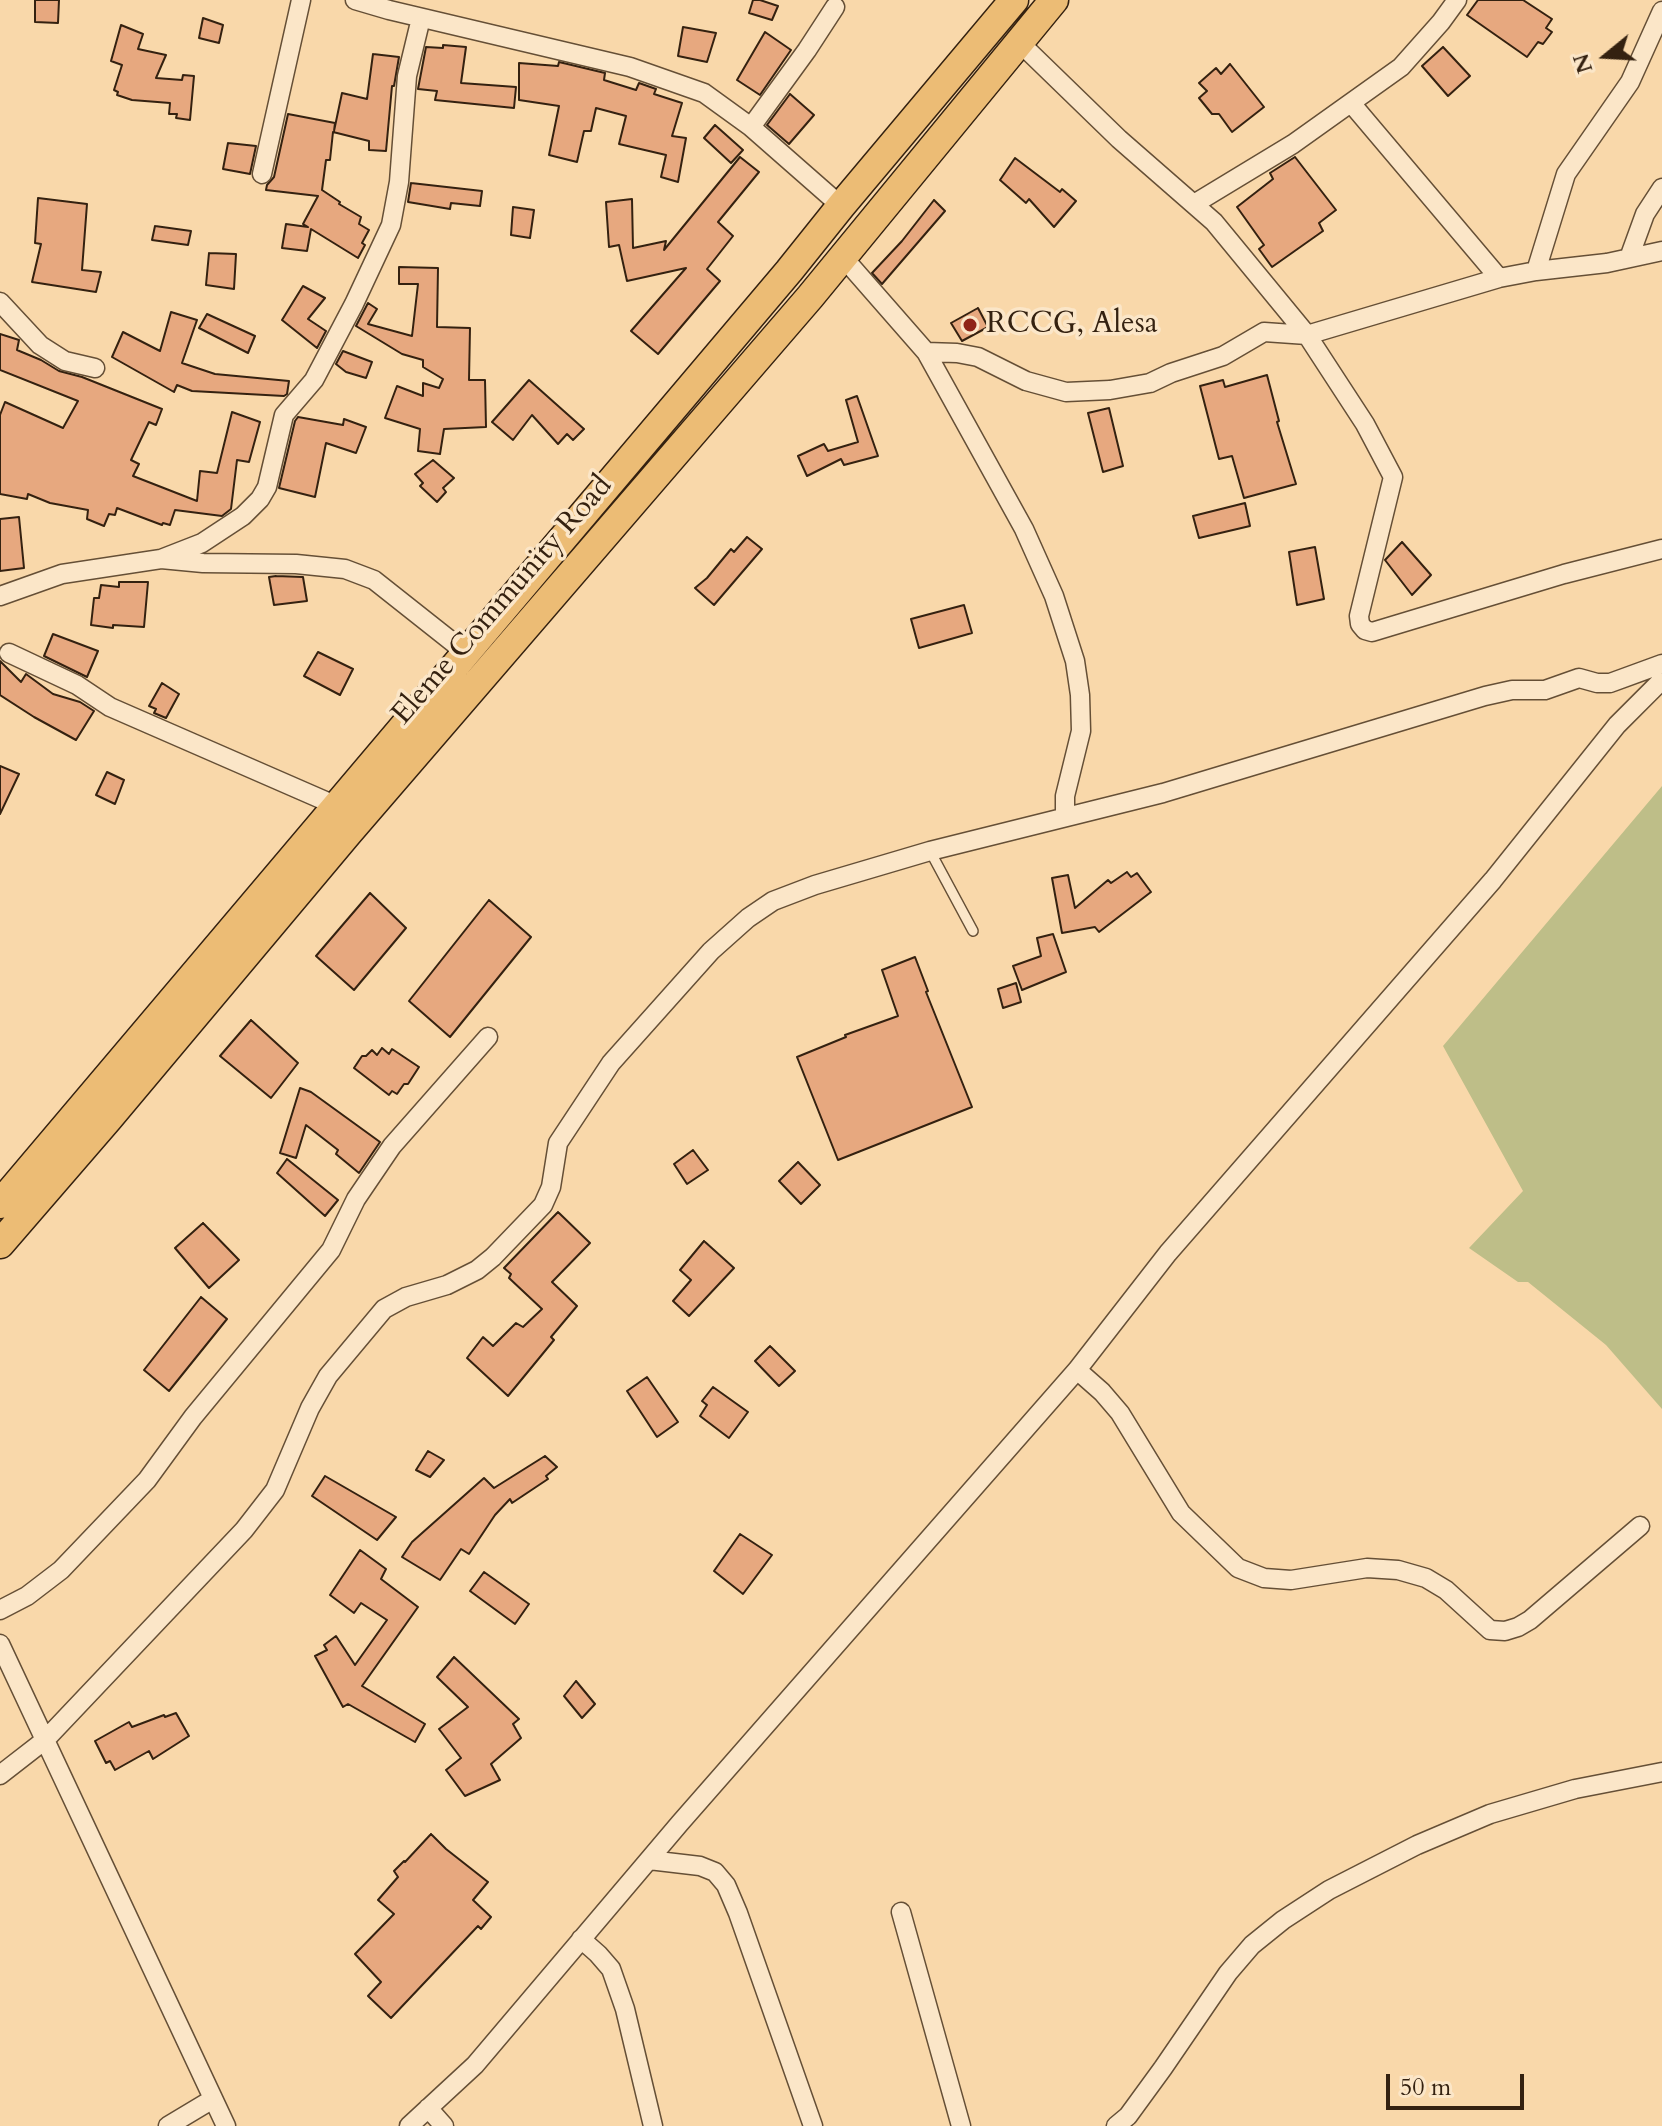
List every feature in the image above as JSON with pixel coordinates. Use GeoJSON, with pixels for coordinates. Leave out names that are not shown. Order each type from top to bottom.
{"type":"FeatureCollection","features":[{"type":"Feature","properties":{"kind":"main road","name":"Eleme Community Road"},"geometry":{"type":"LineString","coordinates":[[0,1204],[789,271],[1014,0]]}},
{"type":"Feature","properties":{"kind":"main road","name":"Eleme Community Road"},"geometry":{"type":"LineString","coordinates":[[0,1244],[358,821],[810,297],[1054,0]]}},
{"type":"Feature","properties":{"kind":"street"},"geometry":{"type":"LineString","coordinates":[[262,174],[301,0]]}},
{"type":"Feature","properties":{"kind":"street"},"geometry":{"type":"LineString","coordinates":[[355,0],[630,67],[704,93],[751,127],[841,206]]}},
{"type":"Feature","properties":{"kind":"street"},"geometry":{"type":"LineString","coordinates":[[1194,204],[1282,151],[1401,67],[1457,0]]}},
{"type":"Feature","properties":{"kind":"street"},"geometry":{"type":"LineString","coordinates":[[751,127],[835,7]]}},
{"type":"Feature","properties":{"kind":"street"},"geometry":{"type":"LineString","coordinates":[[1536,271],[1566,174],[1630,82],[1662,11]]}},
{"type":"Feature","properties":{"kind":"street"},"geometry":{"type":"LineString","coordinates":[[0,596],[62,574],[161,559],[202,543],[243,516],[260,499],[267,487],[284,415],[314,380],[391,225],[399,182],[407,76],[421,18]]}},
{"type":"Feature","properties":{"kind":"street"},"geometry":{"type":"LineString","coordinates":[[1018,41],[1119,139],[1214,222],[1307,335],[1365,424],[1393,477],[1359,616],[1365,630],[1372,632],[1564,574],[1662,549]]}},
{"type":"Feature","properties":{"kind":"street"},"geometry":{"type":"LineString","coordinates":[[1351,103],[1499,278]]}},
{"type":"Feature","properties":{"kind":"street"},"geometry":{"type":"LineString","coordinates":[[1629,258],[1645,214],[1662,188]]}},
{"type":"Feature","properties":{"kind":"street"},"geometry":{"type":"LineString","coordinates":[[926,352],[978,357],[1026,381],[1066,392],[1110,390],[1150,383],[1223,356],[1264,332],[1307,335],[1499,278],[1607,263],[1662,251]]}},
{"type":"Feature","properties":{"kind":"street"},"geometry":{"type":"LineString","coordinates":[[842,256],[926,352],[1024,529],[1054,596],[1075,661],[1080,695],[1081,731],[1065,796],[1065,817]]}},
{"type":"Feature","properties":{"kind":"street"},"geometry":{"type":"LineString","coordinates":[[0,302],[40,345],[65,361],[95,368]]}},
{"type":"Feature","properties":{"kind":"street"},"geometry":{"type":"LineString","coordinates":[[161,559],[345,569],[374,580],[465,652]]}},
{"type":"Feature","properties":{"kind":"street"},"geometry":{"type":"LineString","coordinates":[[9,653],[77,685],[110,707],[337,806]]}},
{"type":"Feature","properties":{"kind":"street"},"geometry":{"type":"LineString","coordinates":[[0,1775],[45,1740],[244,1530],[275,1490],[310,1408],[328,1376],[384,1309],[406,1297],[447,1285],[477,1270],[543,1205],[551,1187],[558,1143],[611,1063],[711,951],[748,918],[773,901],[815,885],[930,851],[1163,793],[1485,696],[1512,690],[1545,690],[1579,678],[1610,683],[1662,664]]}},
{"type":"Feature","properties":{"kind":"street"},"geometry":{"type":"LineString","coordinates":[[409,2126],[475,2065],[649,1860],[1077,1370],[1168,1253],[1493,880],[1617,725],[1662,680]]}},
{"type":"Feature","properties":{"kind":"street"},"geometry":{"type":"LineString","coordinates":[[0,1610],[27,1596],[61,1570],[147,1480],[193,1417],[331,1250],[356,1199],[392,1146],[488,1037]]}},
{"type":"Feature","properties":{"kind":"street"},"geometry":{"type":"LineString","coordinates":[[1077,1370],[1120,1413],[1181,1513],[1238,1568],[1264,1578],[1291,1580],[1367,1568],[1398,1570],[1426,1578],[1446,1590],[1490,1630],[1505,1631],[1530,1620],[1640,1526]]}},
{"type":"Feature","properties":{"kind":"street"},"geometry":{"type":"LineString","coordinates":[[0,1644],[226,2126]]}},
{"type":"Feature","properties":{"kind":"street"},"geometry":{"type":"LineString","coordinates":[[1116,2126],[1128,2116],[1228,1973],[1252,1945],[1329,1890],[1404,1851],[1490,1814],[1575,1789],[1662,1772]]}},
{"type":"Feature","properties":{"kind":"street"},"geometry":{"type":"LineString","coordinates":[[649,1860],[700,1866],[715,1872],[726,1885],[813,2126]]}},
{"type":"Feature","properties":{"kind":"street"},"geometry":{"type":"LineString","coordinates":[[901,1912],[961,2126]]}},
{"type":"Feature","properties":{"kind":"street"},"geometry":{"type":"LineString","coordinates":[[581,1939],[611,1969],[625,2009],[653,2126]]}},
{"type":"Feature","properties":{"kind":"street"},"geometry":{"type":"LineString","coordinates":[[168,2126],[213,2099]]}},
{"type":"Feature","properties":{"kind":"street"},"geometry":{"type":"LineString","coordinates":[[428,2108],[444,2126]]}},
{"type":"Feature","properties":{"kind":"lane"},"geometry":{"type":"LineString","coordinates":[[930,851],[973,931]]}},
{"type":"Feature","properties":{"kind":"green space"},"geometry":{"type":"Polygon","coordinates":[[[1662,786],[1662,1409],[1606,1345],[1528,1282],[1518,1282],[1469,1248],[1523,1191],[1443,1046],[1662,786]]]}},
{"type":"Feature","properties":{"kind":"building"},"geometry":{"type":"Polygon","coordinates":[[[35,0],[59,0],[58,23],[35,22],[35,0]]]}},
{"type":"Feature","properties":{"kind":"building"},"geometry":{"type":"Polygon","coordinates":[[[753,0],[778,6],[772,20],[749,13],[753,0]]]}},
{"type":"Feature","properties":{"kind":"building"},"geometry":{"type":"Polygon","coordinates":[[[1478,0],[1523,0],[1552,19],[1546,28],[1552,32],[1543,44],[1538,42],[1527,57],[1467,15],[1478,0]]]}},
{"type":"Feature","properties":{"kind":"building"},"geometry":{"type":"Polygon","coordinates":[[[203,18],[223,25],[219,43],[199,38],[203,18]]]}},
{"type":"Feature","properties":{"kind":"building"},"geometry":{"type":"Polygon","coordinates":[[[121,25],[143,34],[138,49],[166,55],[156,78],[182,80],[183,75],[194,76],[190,120],[169,114],[170,103],[132,100],[117,95],[118,92],[114,90],[122,65],[111,61],[121,25]]]}},
{"type":"Feature","properties":{"kind":"building"},"geometry":{"type":"Polygon","coordinates":[[[683,27],[716,33],[707,62],[678,56],[683,27]]]}},
{"type":"Feature","properties":{"kind":"building"},"geometry":{"type":"Polygon","coordinates":[[[765,32],[791,50],[760,95],[737,80],[765,32]]]}},
{"type":"Feature","properties":{"kind":"building"},"geometry":{"type":"Polygon","coordinates":[[[443,45],[466,47],[461,83],[516,87],[514,108],[435,100],[437,91],[418,89],[426,47],[443,48],[443,45]]]}},
{"type":"Feature","properties":{"kind":"building"},"geometry":{"type":"Polygon","coordinates":[[[1443,47],[1470,76],[1448,96],[1422,66],[1443,47]]]}},
{"type":"Feature","properties":{"kind":"building"},"geometry":{"type":"Polygon","coordinates":[[[373,54],[399,57],[392,86],[386,151],[369,150],[369,141],[333,132],[322,190],[361,217],[359,224],[369,230],[362,243],[365,245],[358,258],[311,229],[307,251],[282,248],[286,224],[308,227],[303,224],[318,196],[266,190],[274,177],[288,114],[335,123],[334,131],[342,93],[367,99],[373,54]]]}},
{"type":"Feature","properties":{"kind":"building"},"geometry":{"type":"Polygon","coordinates":[[[559,62],[605,73],[604,80],[636,90],[639,83],[656,89],[654,94],[682,103],[672,136],[686,138],[678,182],[661,177],[666,155],[619,144],[626,116],[596,108],[591,131],[584,131],[577,162],[549,155],[559,106],[519,100],[519,63],[558,66],[559,62]]]}},
{"type":"Feature","properties":{"kind":"building"},"geometry":{"type":"Polygon","coordinates":[[[1230,64],[1264,107],[1232,132],[1219,114],[1212,114],[1199,98],[1207,91],[1199,83],[1216,68],[1221,74],[1230,64]]]}},
{"type":"Feature","properties":{"kind":"building"},"geometry":{"type":"Polygon","coordinates":[[[790,94],[814,115],[789,144],[767,125],[790,94]]]}},
{"type":"Feature","properties":{"kind":"building"},"geometry":{"type":"Polygon","coordinates":[[[715,125],[743,150],[731,163],[704,138],[715,125]]]}},
{"type":"Feature","properties":{"kind":"building"},"geometry":{"type":"Polygon","coordinates":[[[228,143],[256,146],[250,174],[223,169],[228,143]]]}},
{"type":"Feature","properties":{"kind":"building"},"geometry":{"type":"Polygon","coordinates":[[[740,157],[759,172],[718,222],[733,236],[707,269],[720,281],[658,354],[631,331],[686,268],[627,281],[619,245],[609,247],[606,202],[632,199],[633,248],[666,241],[664,250],[740,157]]]}},
{"type":"Feature","properties":{"kind":"building"},"geometry":{"type":"Polygon","coordinates":[[[1295,157],[1336,210],[1319,223],[1323,231],[1272,267],[1259,249],[1264,245],[1237,207],[1273,179],[1270,173],[1295,157]]]}},
{"type":"Feature","properties":{"kind":"building"},"geometry":{"type":"Polygon","coordinates":[[[1015,158],[1076,201],[1054,227],[1029,199],[1026,203],[1000,180],[1015,158]]]}},
{"type":"Feature","properties":{"kind":"building"},"geometry":{"type":"Polygon","coordinates":[[[411,183],[482,191],[480,206],[451,203],[450,209],[408,202],[411,183]]]}},
{"type":"Feature","properties":{"kind":"building"},"geometry":{"type":"Polygon","coordinates":[[[38,198],[87,204],[82,270],[101,272],[96,292],[32,282],[41,244],[35,243],[38,198]]]}},
{"type":"Feature","properties":{"kind":"building"},"geometry":{"type":"Polygon","coordinates":[[[934,200],[945,211],[882,284],[872,273],[934,200]]]}},
{"type":"Feature","properties":{"kind":"building"},"geometry":{"type":"Polygon","coordinates":[[[513,207],[534,210],[530,238],[511,235],[513,207]]]}},
{"type":"Feature","properties":{"kind":"building"},"geometry":{"type":"Polygon","coordinates":[[[155,226],[191,231],[188,245],[152,240],[155,226]]]}},
{"type":"Feature","properties":{"kind":"building"},"geometry":{"type":"Polygon","coordinates":[[[209,253],[236,254],[234,289],[206,285],[209,253]]]}},
{"type":"Feature","properties":{"kind":"building"},"geometry":{"type":"Polygon","coordinates":[[[399,267],[438,268],[437,327],[470,328],[469,380],[485,380],[486,427],[444,429],[440,454],[418,451],[420,429],[385,418],[397,386],[423,396],[423,383],[439,388],[443,379],[423,367],[423,360],[402,354],[356,326],[368,303],[377,309],[368,324],[412,336],[418,284],[399,284],[399,267]]]}},
{"type":"Feature","properties":{"kind":"building"},"geometry":{"type":"Polygon","coordinates":[[[303,286],[325,298],[308,319],[326,331],[317,348],[282,320],[303,286]]]}},
{"type":"Feature","properties":{"kind":"building","name":"RCCG, Alesa"},"geometry":{"type":"Polygon","coordinates":[[[978,308],[988,327],[962,341],[951,323],[978,308]]]}},
{"type":"Feature","properties":{"kind":"building"},"geometry":{"type":"Polygon","coordinates":[[[171,312],[197,320],[182,363],[215,374],[289,381],[287,394],[192,391],[177,385],[174,392],[112,357],[123,332],[160,351],[171,312]]]}},
{"type":"Feature","properties":{"kind":"building"},"geometry":{"type":"Polygon","coordinates":[[[207,314],[255,336],[248,353],[199,328],[207,314]]]}},
{"type":"Feature","properties":{"kind":"building"},"geometry":{"type":"Polygon","coordinates":[[[0,334],[19,340],[17,350],[59,371],[162,409],[156,425],[149,422],[131,460],[139,464],[133,476],[197,501],[200,471],[217,473],[232,412],[260,422],[249,462],[237,460],[231,509],[222,516],[175,510],[170,525],[162,525],[117,508],[115,515],[109,514],[104,526],[87,519],[88,510],[50,503],[28,494],[27,499],[0,494],[0,415],[5,402],[63,428],[78,401],[0,370],[0,334]]]}},
{"type":"Feature","properties":{"kind":"building"},"geometry":{"type":"Polygon","coordinates":[[[343,351],[372,362],[366,378],[346,372],[336,364],[343,351]]]}},
{"type":"Feature","properties":{"kind":"building"},"geometry":{"type":"Polygon","coordinates":[[[1267,375],[1277,422],[1296,484],[1244,498],[1232,456],[1219,459],[1200,386],[1223,380],[1225,387],[1267,375]]]}},
{"type":"Feature","properties":{"kind":"building"},"geometry":{"type":"Polygon","coordinates":[[[529,380],[584,429],[573,440],[567,434],[558,444],[532,415],[513,440],[492,422],[529,380]]]}},
{"type":"Feature","properties":{"kind":"building"},"geometry":{"type":"Polygon","coordinates":[[[857,396],[878,456],[844,465],[841,459],[807,476],[798,456],[824,444],[828,451],[858,442],[846,400],[857,396]]]}},
{"type":"Feature","properties":{"kind":"building"},"geometry":{"type":"Polygon","coordinates":[[[1109,408],[1123,466],[1103,472],[1088,413],[1109,408]]]}},
{"type":"Feature","properties":{"kind":"building"},"geometry":{"type":"Polygon","coordinates":[[[298,417],[343,425],[344,419],[366,427],[356,453],[326,443],[315,497],[279,488],[298,417]]]}},
{"type":"Feature","properties":{"kind":"building"},"geometry":{"type":"Polygon","coordinates":[[[433,460],[454,478],[443,488],[446,492],[437,502],[420,486],[423,483],[415,474],[433,460]]]}},
{"type":"Feature","properties":{"kind":"building"},"geometry":{"type":"Polygon","coordinates":[[[1245,503],[1250,526],[1199,538],[1193,516],[1245,503]]]}},
{"type":"Feature","properties":{"kind":"building"},"geometry":{"type":"Polygon","coordinates":[[[19,517],[24,568],[0,571],[0,519],[19,517]]]}},
{"type":"Feature","properties":{"kind":"building"},"geometry":{"type":"Polygon","coordinates":[[[747,537],[762,549],[714,605],[695,588],[731,549],[734,552],[747,537]]]}},
{"type":"Feature","properties":{"kind":"building"},"geometry":{"type":"Polygon","coordinates":[[[1402,542],[1431,575],[1412,595],[1385,560],[1402,542]]]}},
{"type":"Feature","properties":{"kind":"building"},"geometry":{"type":"Polygon","coordinates":[[[1315,547],[1324,599],[1297,605],[1289,552],[1315,547]]]}},
{"type":"Feature","properties":{"kind":"building"},"geometry":{"type":"Polygon","coordinates":[[[269,577],[303,577],[307,601],[274,605],[269,577]]]}},
{"type":"Feature","properties":{"kind":"building"},"geometry":{"type":"Polygon","coordinates":[[[119,582],[148,582],[144,627],[91,625],[94,598],[99,598],[101,585],[119,587],[119,582]]]}},
{"type":"Feature","properties":{"kind":"building"},"geometry":{"type":"Polygon","coordinates":[[[964,605],[972,633],[919,648],[911,619],[964,605]]]}},
{"type":"Feature","properties":{"kind":"building"},"geometry":{"type":"Polygon","coordinates":[[[53,634],[98,651],[87,677],[44,656],[53,634]]]}},
{"type":"Feature","properties":{"kind":"building"},"geometry":{"type":"Polygon","coordinates":[[[318,652],[353,669],[340,695],[304,676],[318,652]]]}},
{"type":"Feature","properties":{"kind":"building"},"geometry":{"type":"Polygon","coordinates":[[[0,661],[21,682],[26,674],[53,694],[80,702],[94,711],[76,740],[0,695],[0,661]]]}},
{"type":"Feature","properties":{"kind":"building"},"geometry":{"type":"Polygon","coordinates":[[[162,683],[179,694],[166,718],[154,713],[156,709],[149,706],[162,683]]]}},
{"type":"Feature","properties":{"kind":"building"},"geometry":{"type":"Polygon","coordinates":[[[0,766],[19,774],[0,814],[0,766]]]}},
{"type":"Feature","properties":{"kind":"building"},"geometry":{"type":"Polygon","coordinates":[[[107,772],[124,780],[115,804],[96,795],[107,772]]]}},
{"type":"Feature","properties":{"kind":"building"},"geometry":{"type":"Polygon","coordinates":[[[1127,872],[1131,877],[1137,873],[1151,892],[1099,932],[1095,927],[1062,933],[1052,878],[1068,875],[1075,908],[1108,880],[1111,883],[1127,872]]]}},
{"type":"Feature","properties":{"kind":"building"},"geometry":{"type":"Polygon","coordinates":[[[370,893],[406,928],[354,990],[316,956],[370,893]]]}},
{"type":"Feature","properties":{"kind":"building"},"geometry":{"type":"Polygon","coordinates":[[[489,900],[531,937],[450,1037],[409,1001],[489,900]]]}},
{"type":"Feature","properties":{"kind":"building"},"geometry":{"type":"Polygon","coordinates":[[[1053,934],[1066,972],[1022,990],[1013,966],[1041,956],[1037,938],[1053,934]]]}},
{"type":"Feature","properties":{"kind":"building"},"geometry":{"type":"Polygon","coordinates":[[[915,957],[972,1107],[838,1160],[797,1057],[898,1016],[882,970],[915,957]]]}},
{"type":"Feature","properties":{"kind":"building"},"geometry":{"type":"Polygon","coordinates":[[[1016,983],[1021,1002],[1003,1008],[998,989],[1016,983]]]}},
{"type":"Feature","properties":{"kind":"building"},"geometry":{"type":"Polygon","coordinates":[[[251,1020],[298,1063],[271,1098],[220,1056],[251,1020]]]}},
{"type":"Feature","properties":{"kind":"building"},"geometry":{"type":"Polygon","coordinates":[[[382,1048],[389,1054],[392,1049],[419,1067],[397,1094],[392,1091],[389,1095],[354,1068],[362,1056],[372,1050],[377,1055],[382,1048]]]}},
{"type":"Feature","properties":{"kind":"building"},"geometry":{"type":"Polygon","coordinates":[[[300,1088],[311,1092],[380,1142],[359,1173],[336,1154],[338,1150],[306,1125],[296,1158],[280,1153],[300,1088]]]}},
{"type":"Feature","properties":{"kind":"building"},"geometry":{"type":"Polygon","coordinates":[[[693,1150],[708,1170],[687,1184],[674,1164],[693,1150]]]}},
{"type":"Feature","properties":{"kind":"building"},"geometry":{"type":"Polygon","coordinates":[[[287,1159],[338,1200],[325,1216],[277,1173],[287,1159]]]}},
{"type":"Feature","properties":{"kind":"building"},"geometry":{"type":"Polygon","coordinates":[[[798,1162],[820,1185],[801,1204],[779,1181],[798,1162]]]}},
{"type":"Feature","properties":{"kind":"building"},"geometry":{"type":"Polygon","coordinates":[[[558,1212],[590,1243],[552,1282],[577,1306],[551,1337],[554,1340],[508,1396],[467,1358],[483,1337],[493,1346],[516,1323],[523,1327],[542,1309],[509,1278],[511,1274],[504,1268],[558,1212]]]}},
{"type":"Feature","properties":{"kind":"building"},"geometry":{"type":"Polygon","coordinates":[[[203,1223],[239,1260],[209,1288],[175,1248],[203,1223]]]}},
{"type":"Feature","properties":{"kind":"building"},"geometry":{"type":"Polygon","coordinates":[[[704,1241],[734,1268],[689,1316],[673,1301],[691,1280],[680,1270],[704,1241]]]}},
{"type":"Feature","properties":{"kind":"building"},"geometry":{"type":"Polygon","coordinates":[[[201,1297],[227,1319],[169,1391],[144,1370],[201,1297]]]}},
{"type":"Feature","properties":{"kind":"building"},"geometry":{"type":"Polygon","coordinates":[[[770,1346],[795,1371],[779,1386],[755,1361],[770,1346]]]}},
{"type":"Feature","properties":{"kind":"building"},"geometry":{"type":"Polygon","coordinates":[[[647,1377],[678,1422],[657,1437],[627,1391],[647,1377]]]}},
{"type":"Feature","properties":{"kind":"building"},"geometry":{"type":"Polygon","coordinates":[[[713,1387],[748,1412],[729,1438],[700,1416],[707,1405],[702,1401],[713,1387]]]}},
{"type":"Feature","properties":{"kind":"building"},"geometry":{"type":"Polygon","coordinates":[[[428,1451],[444,1460],[430,1477],[416,1470],[428,1451]]]}},
{"type":"Feature","properties":{"kind":"building"},"geometry":{"type":"Polygon","coordinates":[[[545,1456],[557,1467],[546,1476],[548,1479],[512,1503],[510,1499],[495,1515],[469,1554],[461,1549],[440,1580],[402,1557],[412,1542],[484,1478],[494,1488],[545,1456]]]}},
{"type":"Feature","properties":{"kind":"building"},"geometry":{"type":"Polygon","coordinates":[[[325,1476],[396,1517],[377,1540],[312,1496],[325,1476]]]}},
{"type":"Feature","properties":{"kind":"building"},"geometry":{"type":"Polygon","coordinates":[[[740,1534],[772,1555],[743,1594],[714,1571],[740,1534]]]}},
{"type":"Feature","properties":{"kind":"building"},"geometry":{"type":"Polygon","coordinates":[[[360,1550],[386,1569],[381,1579],[418,1607],[362,1686],[425,1724],[415,1742],[348,1704],[343,1707],[315,1656],[327,1650],[324,1645],[336,1636],[355,1665],[387,1620],[361,1603],[354,1613],[330,1595],[360,1550]]]}},
{"type":"Feature","properties":{"kind":"building"},"geometry":{"type":"Polygon","coordinates":[[[484,1572],[529,1604],[515,1624],[470,1591],[484,1572]]]}},
{"type":"Feature","properties":{"kind":"building"},"geometry":{"type":"Polygon","coordinates":[[[454,1657],[519,1719],[513,1724],[521,1738],[491,1764],[500,1780],[465,1796],[446,1770],[461,1758],[439,1729],[468,1707],[437,1677],[454,1657]]]}},
{"type":"Feature","properties":{"kind":"building"},"geometry":{"type":"Polygon","coordinates":[[[576,1681],[595,1704],[582,1718],[564,1696],[576,1681]]]}},
{"type":"Feature","properties":{"kind":"building"},"geometry":{"type":"Polygon","coordinates":[[[176,1713],[189,1736],[153,1759],[149,1751],[115,1770],[110,1761],[106,1763],[95,1741],[129,1722],[132,1727],[176,1713]]]}},
{"type":"Feature","properties":{"kind":"building"},"geometry":{"type":"Polygon","coordinates":[[[431,1834],[488,1882],[473,1900],[491,1917],[481,1929],[478,1926],[391,2018],[368,1996],[381,1982],[355,1954],[394,1914],[378,1900],[398,1877],[394,1871],[431,1834]]]}},
{"type":"Feature","properties":{"kind":"place","name":"RCCG, Alesa"},"geometry":{"type":"Point","coordinates":[970,325]}}]}
